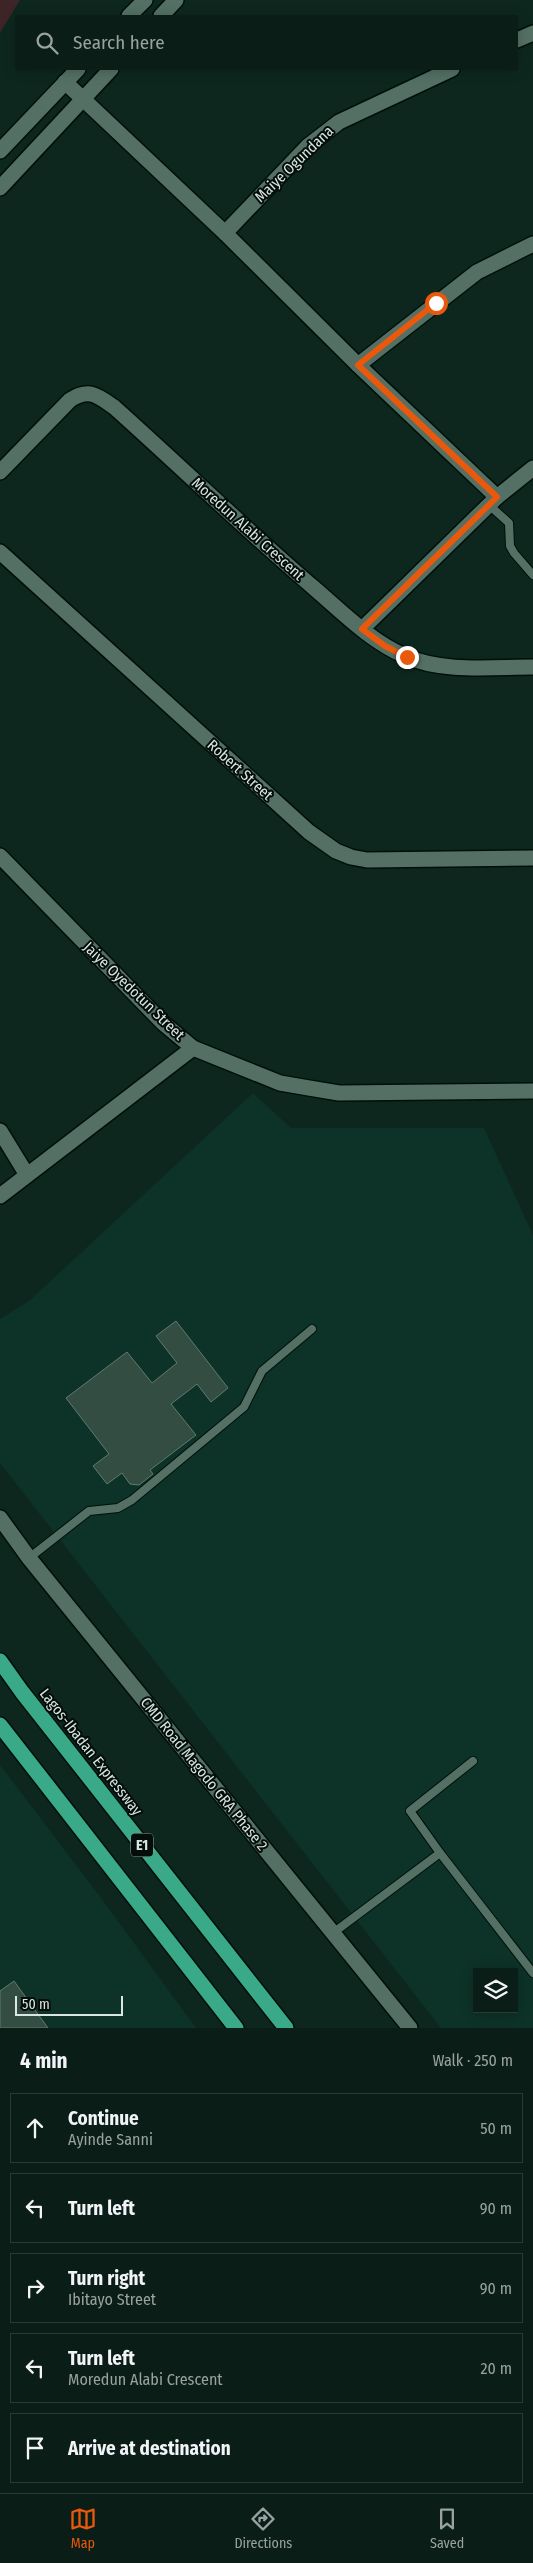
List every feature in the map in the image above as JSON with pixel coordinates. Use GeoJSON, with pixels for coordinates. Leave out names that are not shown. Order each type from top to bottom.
{"type":"FeatureCollection","features":[{"type":"Feature","properties":{"kind":"highway","name":"Lagos-Ibadan Expressway"},"geometry":{"type":"LineString","coordinates":[[0,1662],[286,2028]]}},
{"type":"Feature","properties":{"kind":"highway","name":"E1"},"geometry":{"type":"LineString","coordinates":[[0,1725],[236,2028]]}},
{"type":"Feature","properties":{"kind":"street"},"geometry":{"type":"LineString","coordinates":[[130,15],[145,0]]}},
{"type":"Feature","properties":{"kind":"street"},"geometry":{"type":"LineString","coordinates":[[162,15],[176,0]]}},
{"type":"Feature","properties":{"kind":"street"},"geometry":{"type":"LineString","coordinates":[[518,40],[533,32]]}},
{"type":"Feature","properties":{"kind":"street"},"geometry":{"type":"LineString","coordinates":[[0,151],[77,70]]}},
{"type":"Feature","properties":{"kind":"street"},"geometry":{"type":"LineString","coordinates":[[0,188],[110,70]]}},
{"type":"Feature","properties":{"kind":"street","name":"Maiye Ogundana"},"geometry":{"type":"LineString","coordinates":[[225,233],[308,146],[339,122],[450,70]]}},
{"type":"Feature","properties":{"kind":"street"},"geometry":{"type":"LineString","coordinates":[[65,82],[225,233],[493,501]]}},
{"type":"Feature","properties":{"kind":"street"},"geometry":{"type":"LineString","coordinates":[[358,365],[477,272],[533,244]]}},
{"type":"Feature","properties":{"kind":"street","name":"Moredun Alabi Crescent"},"geometry":{"type":"LineString","coordinates":[[0,472],[70,400],[82,393],[97,395],[114,406],[278,557],[362,629],[385,646],[407,657],[434,664],[472,668],[533,667]]}},
{"type":"Feature","properties":{"kind":"street"},"geometry":{"type":"LineString","coordinates":[[362,629],[493,501],[533,468]]}},
{"type":"Feature","properties":{"kind":"street","name":"Robert Street"},"geometry":{"type":"LineString","coordinates":[[0,552],[309,832],[336,851],[351,857],[380,861],[533,858]]}},
{"type":"Feature","properties":{"kind":"street","name":"Jaiye Oyedotun Street"},"geometry":{"type":"LineString","coordinates":[[0,856],[156,1016],[192,1048],[280,1083],[339,1092],[533,1091]]}},
{"type":"Feature","properties":{"kind":"street"},"geometry":{"type":"LineString","coordinates":[[0,1196],[192,1048]]}},
{"type":"Feature","properties":{"kind":"street"},"geometry":{"type":"LineString","coordinates":[[0,1130],[27,1175]]}},
{"type":"Feature","properties":{"kind":"street","name":"CMD Road Magodo GRA Phase 2"},"geometry":{"type":"LineString","coordinates":[[0,1518],[29,1558],[410,2028]]}},
{"type":"Feature","properties":{"kind":"lane"},"geometry":{"type":"LineString","coordinates":[[493,501],[509,523],[510,546],[514,554],[533,575]]}},
{"type":"Feature","properties":{"kind":"lane"},"geometry":{"type":"LineString","coordinates":[[29,1558],[89,1511],[118,1508],[132,1500],[244,1406],[262,1372],[312,1329]]}},
{"type":"Feature","properties":{"kind":"lane"},"geometry":{"type":"LineString","coordinates":[[473,1762],[410,1811],[440,1853],[533,1973]]}},
{"type":"Feature","properties":{"kind":"lane"},"geometry":{"type":"LineString","coordinates":[[333,1933],[440,1853]]}},
{"type":"Feature","properties":{"kind":"shaded area"},"geometry":{"type":"Polygon","coordinates":[[[0,0],[20,0],[0,33],[0,0]]]}},
{"type":"Feature","properties":{"kind":"shaded area"},"geometry":{"type":"Polygon","coordinates":[[[253,1093],[291,1128],[484,1128],[533,1235],[533,2028],[441,2028],[0,1463],[0,1319],[29,1301],[253,1093]]]}},
{"type":"Feature","properties":{"kind":"shaded area"},"geometry":{"type":"Polygon","coordinates":[[[0,1765],[101,1898],[196,2028],[0,2028],[0,1765]]]}},
{"type":"Feature","properties":{"kind":"building"},"geometry":{"type":"Polygon","coordinates":[[[176,1321],[228,1388],[211,1402],[197,1384],[171,1404],[196,1435],[150,1470],[153,1474],[139,1485],[130,1484],[122,1473],[107,1484],[93,1466],[109,1454],[66,1398],[127,1352],[152,1383],[177,1363],[156,1336],[176,1321]]]}},
{"type":"Feature","properties":{"kind":"building"},"geometry":{"type":"Polygon","coordinates":[[[14,1981],[48,2028],[0,2028],[0,1991],[14,1981]]]}},
{"type":"Feature","properties":{"kind":"route"},"geometry":{"type":"LineString","coordinates":[[407,657],[385,646],[362,629],[497,497],[358,365],[436,303]]}}]}
